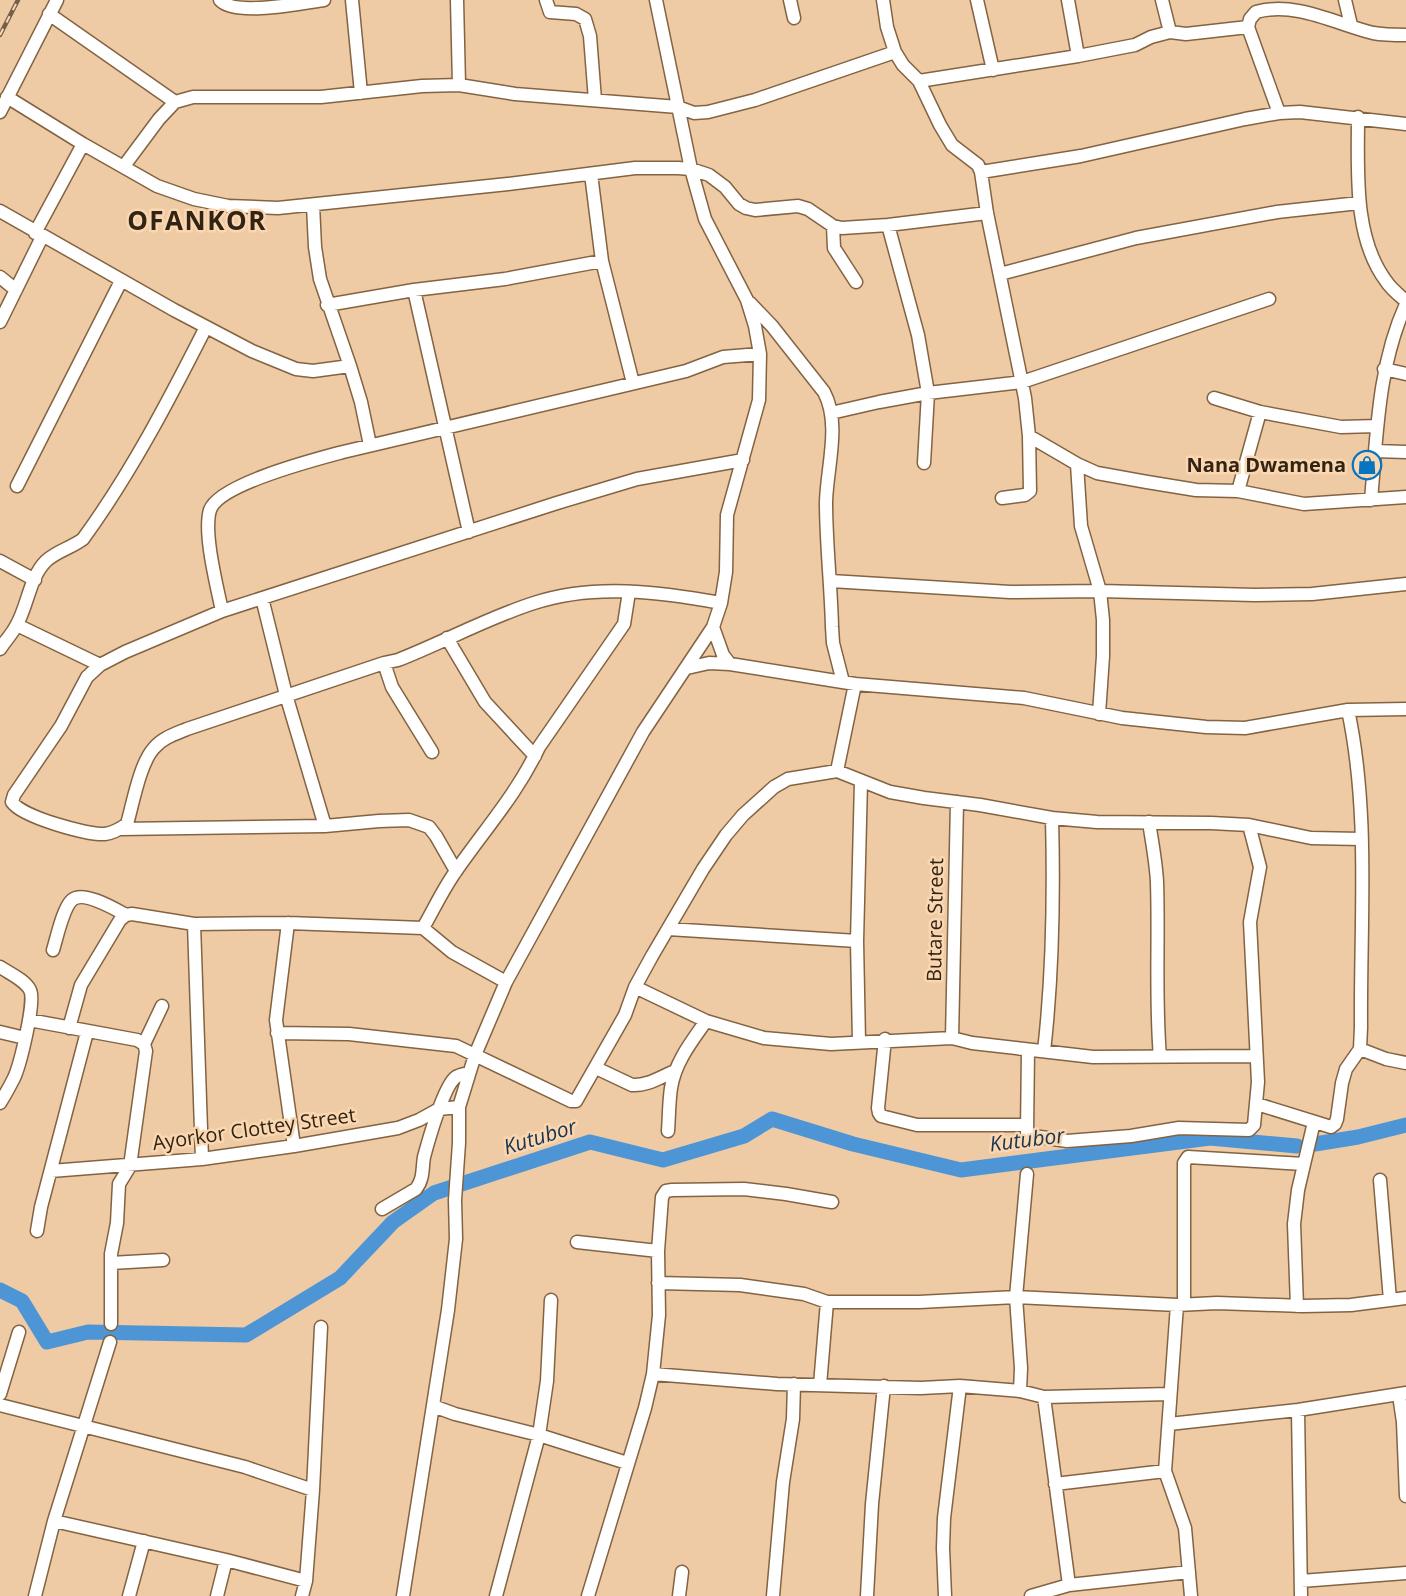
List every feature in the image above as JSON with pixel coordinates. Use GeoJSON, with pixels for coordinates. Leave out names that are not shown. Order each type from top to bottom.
{"type":"FeatureCollection","features":[{"type":"Feature","properties":{"kind":"street"},"geometry":{"type":"LineString","coordinates":[[0,112],[57,0]]}},
{"type":"Feature","properties":{"kind":"street"},"geometry":{"type":"LineString","coordinates":[[220,0],[226,5],[251,8],[324,0]]}},
{"type":"Feature","properties":{"kind":"street"},"geometry":{"type":"LineString","coordinates":[[352,0],[361,93]]}},
{"type":"Feature","properties":{"kind":"street"},"geometry":{"type":"LineString","coordinates":[[457,0],[459,85]]}},
{"type":"Feature","properties":{"kind":"street"},"geometry":{"type":"LineString","coordinates":[[546,0],[550,12],[576,14],[585,19],[590,36],[595,100]]}},
{"type":"Feature","properties":{"kind":"street"},"geometry":{"type":"LineString","coordinates":[[403,1596],[448,1310],[456,1239],[455,1200],[459,1107],[475,1054],[506,982],[643,732],[713,627],[721,603],[726,572],[727,515],[759,400],[760,354],[755,326],[747,300],[705,219],[691,169],[656,0]]}},
{"type":"Feature","properties":{"kind":"street"},"geometry":{"type":"LineString","coordinates":[[790,0],[794,18]]}},
{"type":"Feature","properties":{"kind":"street"},"geometry":{"type":"LineString","coordinates":[[883,0],[887,27],[895,52],[903,65],[919,81],[952,145],[978,165],[981,172],[987,213],[1022,382],[1029,436],[1030,491],[1025,495],[1002,498]]}},
{"type":"Feature","properties":{"kind":"street"},"geometry":{"type":"LineString","coordinates":[[977,0],[993,70]]}},
{"type":"Feature","properties":{"kind":"street"},"geometry":{"type":"LineString","coordinates":[[1068,0],[1078,57]]}},
{"type":"Feature","properties":{"kind":"street"},"geometry":{"type":"LineString","coordinates":[[1162,0],[1170,32]]}},
{"type":"Feature","properties":{"kind":"street"},"geometry":{"type":"LineString","coordinates":[[1345,0],[1351,25]]}},
{"type":"Feature","properties":{"kind":"street"},"geometry":{"type":"LineString","coordinates":[[1279,113],[1248,27],[1255,6],[1302,12],[1373,33],[1406,35]]}},
{"type":"Feature","properties":{"kind":"street"},"geometry":{"type":"LineString","coordinates":[[49,14],[175,102]]}},
{"type":"Feature","properties":{"kind":"street"},"geometry":{"type":"LineString","coordinates":[[919,81],[1078,57],[1135,45],[1151,37],[1170,32],[1186,34],[1248,27]]}},
{"type":"Feature","properties":{"kind":"street"},"geometry":{"type":"LineString","coordinates":[[124,166],[159,119],[175,102],[193,97],[321,97],[422,86],[459,85],[515,94],[678,107],[694,113],[755,100],[895,52]]}},
{"type":"Feature","properties":{"kind":"street"},"geometry":{"type":"LineString","coordinates":[[7,97],[157,186],[194,199],[228,206],[278,208],[313,205],[635,168],[691,169],[709,175],[746,208],[755,210],[798,206],[808,209],[833,226],[842,228],[987,213]]}},
{"type":"Feature","properties":{"kind":"street"},"geometry":{"type":"LineString","coordinates":[[981,172],[1081,156],[1279,113],[1300,112],[1358,117],[1406,124]]}},
{"type":"Feature","properties":{"kind":"street"},"geometry":{"type":"LineString","coordinates":[[1358,117],[1359,203],[1369,246],[1390,287],[1406,303],[1397,324],[1384,369],[1379,398],[1371,500]]}},
{"type":"Feature","properties":{"kind":"street"},"geometry":{"type":"LineString","coordinates":[[0,322],[16,290],[38,235],[83,144]]}},
{"type":"Feature","properties":{"kind":"street"},"geometry":{"type":"LineString","coordinates":[[591,174],[602,261],[633,383]]}},
{"type":"Feature","properties":{"kind":"street"},"geometry":{"type":"LineString","coordinates":[[1000,274],[1136,238],[1277,212],[1359,203]]}},
{"type":"Feature","properties":{"kind":"street"},"geometry":{"type":"LineString","coordinates":[[313,205],[315,247],[320,279],[361,402],[370,446]]}},
{"type":"Feature","properties":{"kind":"street"},"geometry":{"type":"LineString","coordinates":[[0,212],[121,281],[252,351],[296,369],[313,371],[350,366]]}},
{"type":"Feature","properties":{"kind":"street"},"geometry":{"type":"LineString","coordinates":[[888,225],[918,335],[928,393],[924,463]]}},
{"type":"Feature","properties":{"kind":"street"},"geometry":{"type":"LineString","coordinates":[[833,226],[834,249],[856,282]]}},
{"type":"Feature","properties":{"kind":"street"},"geometry":{"type":"LineString","coordinates":[[327,305],[414,290],[505,279],[602,261]]}},
{"type":"Feature","properties":{"kind":"street"},"geometry":{"type":"LineString","coordinates":[[0,277],[16,290]]}},
{"type":"Feature","properties":{"kind":"street"},"geometry":{"type":"LineString","coordinates":[[17,486],[121,281]]}},
{"type":"Feature","properties":{"kind":"street"},"geometry":{"type":"LineString","coordinates":[[414,290],[470,532]]}},
{"type":"Feature","properties":{"kind":"street"},"geometry":{"type":"LineString","coordinates":[[831,413],[928,393],[1022,382],[1269,299]]}},
{"type":"Feature","properties":{"kind":"street"},"geometry":{"type":"LineString","coordinates":[[747,300],[772,326],[824,392],[830,403],[826,502],[833,643],[849,683],[837,771]]}},
{"type":"Feature","properties":{"kind":"street"},"geometry":{"type":"LineString","coordinates":[[0,650],[17,625],[44,563],[54,554],[74,546],[83,539],[94,524],[144,444],[206,327]]}},
{"type":"Feature","properties":{"kind":"street"},"geometry":{"type":"LineString","coordinates":[[222,611],[208,529],[210,510],[216,500],[266,475],[302,463],[370,446],[686,371],[723,357],[760,354]]}},
{"type":"Feature","properties":{"kind":"street"},"geometry":{"type":"LineString","coordinates":[[1384,369],[1406,374]]}},
{"type":"Feature","properties":{"kind":"street"},"geometry":{"type":"LineString","coordinates":[[1214,398],[1260,412],[1341,427],[1377,426]]}},
{"type":"Feature","properties":{"kind":"street"},"geometry":{"type":"LineString","coordinates":[[1238,491],[1260,412]]}},
{"type":"Feature","properties":{"kind":"street"},"geometry":{"type":"LineString","coordinates":[[1029,436],[1077,464],[1097,472],[1157,484],[1196,490],[1238,491],[1304,504],[1406,497]]}},
{"type":"Feature","properties":{"kind":"street"},"geometry":{"type":"LineString","coordinates":[[1375,451],[1406,452]]}},
{"type":"Feature","properties":{"kind":"street"},"geometry":{"type":"LineString","coordinates":[[456,871],[429,827],[400,820],[326,826],[120,829],[104,834],[75,829],[35,816],[16,807],[12,802],[14,795],[61,726],[87,677],[100,665],[222,611],[557,503],[637,479],[743,460]]}},
{"type":"Feature","properties":{"kind":"street"},"geometry":{"type":"LineString","coordinates":[[1077,464],[1081,526],[1100,591],[1103,656],[1099,714]]}},
{"type":"Feature","properties":{"kind":"street"},"geometry":{"type":"LineString","coordinates":[[0,561],[35,580]]}},
{"type":"Feature","properties":{"kind":"street"},"geometry":{"type":"LineString","coordinates":[[831,581],[1010,592],[1312,594],[1406,584]]}},
{"type":"Feature","properties":{"kind":"street"},"geometry":{"type":"LineString","coordinates":[[120,829],[127,824],[146,759],[155,746],[167,737],[187,729],[398,660],[535,602],[584,593],[629,592],[667,594],[721,603]]}},
{"type":"Feature","properties":{"kind":"street"},"geometry":{"type":"LineString","coordinates":[[423,928],[456,871],[513,795],[535,756],[624,624],[629,592]]}},
{"type":"Feature","properties":{"kind":"street"},"geometry":{"type":"LineString","coordinates":[[262,598],[286,695],[326,826]]}},
{"type":"Feature","properties":{"kind":"street"},"geometry":{"type":"LineString","coordinates":[[17,625],[100,665]]}},
{"type":"Feature","properties":{"kind":"street"},"geometry":{"type":"LineString","coordinates":[[713,627],[723,655],[730,664]]}},
{"type":"Feature","properties":{"kind":"street"},"geometry":{"type":"LineString","coordinates":[[447,638],[484,702],[535,756]]}},
{"type":"Feature","properties":{"kind":"street"},"geometry":{"type":"LineString","coordinates":[[384,663],[392,687],[432,752]]}},
{"type":"Feature","properties":{"kind":"street"},"geometry":{"type":"LineString","coordinates":[[687,668],[709,663],[730,664],[849,683],[1024,698],[1099,714],[1159,723],[1245,728],[1348,710],[1406,709]]}},
{"type":"Feature","properties":{"kind":"street"},"geometry":{"type":"LineString","coordinates":[[1257,1104],[1331,1127],[1335,1124],[1346,1069],[1360,1049],[1361,839],[1356,754],[1348,710]]}},
{"type":"Feature","properties":{"kind":"street"},"geometry":{"type":"LineString","coordinates":[[277,1033],[349,1034],[456,1046],[571,1101],[576,1101],[626,1015],[635,987],[703,869],[743,815],[774,787],[788,779],[837,771],[890,792],[1052,818],[1249,825],[1311,838],[1361,839]]}},
{"type":"Feature","properties":{"kind":"street"},"geometry":{"type":"LineString","coordinates":[[859,1042],[857,941],[861,781]]}},
{"type":"Feature","properties":{"kind":"street","name":"Butare Street"},"geometry":{"type":"LineString","coordinates":[[952,1038],[957,802]]}},
{"type":"Feature","properties":{"kind":"street"},"geometry":{"type":"LineString","coordinates":[[1044,1051],[1050,1001],[1053,935],[1052,818]]}},
{"type":"Feature","properties":{"kind":"street"},"geometry":{"type":"LineString","coordinates":[[1149,822],[1157,879],[1159,955],[1157,1028],[1160,1057]]}},
{"type":"Feature","properties":{"kind":"street"},"geometry":{"type":"LineString","coordinates":[[885,1040],[879,1113],[881,1116],[917,1125],[1027,1134],[1067,1141],[1131,1136],[1179,1128],[1249,1130],[1254,1125],[1257,1104],[1250,922],[1260,867],[1249,825]]}},
{"type":"Feature","properties":{"kind":"street"},"geometry":{"type":"LineString","coordinates":[[53,950],[71,901],[77,898],[97,901],[126,915]]}},
{"type":"Feature","properties":{"kind":"street"},"geometry":{"type":"LineString","coordinates":[[69,1028],[81,985],[120,920],[132,914],[194,924],[288,923],[423,928],[452,952],[506,982]]}},
{"type":"Feature","properties":{"kind":"street"},"geometry":{"type":"LineString","coordinates":[[288,923],[277,1005],[277,1033],[294,1146]]}},
{"type":"Feature","properties":{"kind":"street"},"geometry":{"type":"LineString","coordinates":[[194,924],[202,1159]]}},
{"type":"Feature","properties":{"kind":"street"},"geometry":{"type":"LineString","coordinates":[[668,929],[857,941]]}},
{"type":"Feature","properties":{"kind":"street"},"geometry":{"type":"LineString","coordinates":[[0,967],[30,988],[32,997],[25,1038],[14,1077],[0,1103]]}},
{"type":"Feature","properties":{"kind":"street"},"geometry":{"type":"LineString","coordinates":[[635,987],[706,1021],[764,1038],[831,1044],[952,1038],[972,1043],[1094,1057],[1256,1056]]}},
{"type":"Feature","properties":{"kind":"street"},"geometry":{"type":"LineString","coordinates":[[111,1324],[112,1243],[117,1224],[119,1184],[130,1166],[146,1052],[144,1044],[162,1006]]}},
{"type":"Feature","properties":{"kind":"street"},"geometry":{"type":"LineString","coordinates":[[29,1020],[137,1040],[144,1044]]}},
{"type":"Feature","properties":{"kind":"street"},"geometry":{"type":"LineString","coordinates":[[668,1131],[670,1090],[675,1071],[706,1021]]}},
{"type":"Feature","properties":{"kind":"street"},"geometry":{"type":"LineString","coordinates":[[0,1032],[25,1038]]}},
{"type":"Feature","properties":{"kind":"street"},"geometry":{"type":"LineString","coordinates":[[37,1231],[87,1032]]}},
{"type":"Feature","properties":{"kind":"street"},"geometry":{"type":"LineString","coordinates":[[1360,1049],[1386,1059],[1406,1063]]}},
{"type":"Feature","properties":{"kind":"street"},"geometry":{"type":"LineString","coordinates":[[1027,1134],[1028,1050]]}},
{"type":"Feature","properties":{"kind":"street"},"geometry":{"type":"LineString","coordinates":[[596,1068],[639,1086],[675,1071]]}},
{"type":"Feature","properties":{"kind":"street"},"geometry":{"type":"LineString","coordinates":[[382,1209],[416,1189],[420,1184],[424,1158],[439,1109],[456,1077],[470,1073]]}},
{"type":"Feature","properties":{"kind":"street","name":"Ayorkor Clottey Street"},"geometry":{"type":"LineString","coordinates":[[51,1171],[202,1159],[294,1146],[398,1128],[439,1109],[459,1107]]}},
{"type":"Feature","properties":{"kind":"street"},"geometry":{"type":"LineString","coordinates":[[1297,1306],[1294,1224],[1298,1190],[1314,1122]]}},
{"type":"Feature","properties":{"kind":"street"},"geometry":{"type":"LineString","coordinates":[[1191,1596],[1185,1528],[1166,1471],[1170,1394],[1180,1304],[1184,1163],[1188,1157],[1304,1164]]}},
{"type":"Feature","properties":{"kind":"street"},"geometry":{"type":"LineString","coordinates":[[1020,1390],[1021,1368],[1016,1297],[1027,1174]]}},
{"type":"Feature","properties":{"kind":"street"},"geometry":{"type":"LineString","coordinates":[[1380,1180],[1390,1300]]}},
{"type":"Feature","properties":{"kind":"street"},"geometry":{"type":"LineString","coordinates":[[589,1596],[653,1374],[658,1315],[658,1251],[662,1197],[666,1191],[744,1190],[832,1202]]}},
{"type":"Feature","properties":{"kind":"street"},"geometry":{"type":"LineString","coordinates":[[577,1242],[658,1251]]}},
{"type":"Feature","properties":{"kind":"street"},"geometry":{"type":"LineString","coordinates":[[111,1263],[163,1260]]}},
{"type":"Feature","properties":{"kind":"street"},"geometry":{"type":"LineString","coordinates":[[658,1283],[740,1285],[804,1294],[827,1302],[919,1302],[1016,1297],[1297,1306],[1351,1305],[1406,1299]]}},
{"type":"Feature","properties":{"kind":"street"},"geometry":{"type":"LineString","coordinates":[[496,1596],[538,1435],[548,1381],[551,1300]]}},
{"type":"Feature","properties":{"kind":"street"},"geometry":{"type":"LineString","coordinates":[[820,1385],[827,1302]]}},
{"type":"Feature","properties":{"kind":"street"},"geometry":{"type":"LineString","coordinates":[[302,1596],[306,1581],[313,1490],[321,1328]]}},
{"type":"Feature","properties":{"kind":"street"},"geometry":{"type":"LineString","coordinates":[[0,1394],[18,1332]]}},
{"type":"Feature","properties":{"kind":"street"},"geometry":{"type":"LineString","coordinates":[[35,1596],[54,1521],[110,1342]]}},
{"type":"Feature","properties":{"kind":"street"},"geometry":{"type":"LineString","coordinates":[[653,1374],[794,1384],[921,1388],[960,1386],[1020,1390],[1044,1397],[1170,1394]]}},
{"type":"Feature","properties":{"kind":"street"},"geometry":{"type":"LineString","coordinates":[[773,1596],[782,1492],[793,1419],[794,1384]]}},
{"type":"Feature","properties":{"kind":"street"},"geometry":{"type":"LineString","coordinates":[[867,1596],[872,1504],[884,1386]]}},
{"type":"Feature","properties":{"kind":"street"},"geometry":{"type":"LineString","coordinates":[[945,1596],[944,1518],[960,1386]]}},
{"type":"Feature","properties":{"kind":"street"},"geometry":{"type":"LineString","coordinates":[[1169,1424],[1298,1410],[1402,1394],[1406,1496]]}},
{"type":"Feature","properties":{"kind":"street"},"geometry":{"type":"LineString","coordinates":[[1044,1397],[1069,1585]]}},
{"type":"Feature","properties":{"kind":"street"},"geometry":{"type":"LineString","coordinates":[[0,1405],[245,1467],[313,1490]]}},
{"type":"Feature","properties":{"kind":"street"},"geometry":{"type":"LineString","coordinates":[[434,1406],[627,1463]]}},
{"type":"Feature","properties":{"kind":"street"},"geometry":{"type":"LineString","coordinates":[[1298,1410],[1301,1596]]}},
{"type":"Feature","properties":{"kind":"street"},"geometry":{"type":"LineString","coordinates":[[1055,1484],[1166,1471]]}},
{"type":"Feature","properties":{"kind":"street"},"geometry":{"type":"LineString","coordinates":[[54,1521],[226,1560],[306,1581]]}},
{"type":"Feature","properties":{"kind":"street"},"geometry":{"type":"LineString","coordinates":[[129,1596],[144,1541]]}},
{"type":"Feature","properties":{"kind":"street"},"geometry":{"type":"LineString","coordinates":[[217,1596],[226,1560]]}},
{"type":"Feature","properties":{"kind":"street"},"geometry":{"type":"LineString","coordinates":[[679,1596],[682,1572]]}},
{"type":"Feature","properties":{"kind":"street"},"geometry":{"type":"LineString","coordinates":[[1031,1596],[1069,1585],[1189,1572]]}},
{"type":"Feature","properties":{"kind":"street"},"geometry":{"type":"LineString","coordinates":[[1301,1581],[1406,1573]]}},
{"type":"Feature","properties":{"kind":"waterway","name":"Kutubor"},"geometry":{"type":"LineString","coordinates":[[0,1290],[22,1301],[47,1342],[88,1332],[246,1335],[340,1278],[393,1222],[434,1193],[590,1142],[663,1160],[744,1136],[772,1119],[853,1144],[961,1170],[1210,1138],[1297,1146]]}},
{"type":"Feature","properties":{"kind":"waterway","name":"Kutubor"},"geometry":{"type":"LineString","coordinates":[[1315,1144],[1358,1137],[1406,1125]]}},
{"type":"Feature","properties":{"kind":"railway"},"geometry":{"type":"LineString","coordinates":[[0,35],[18,0]]}},
{"type":"Feature","properties":{"kind":"place","name":"Nana Dwamena"},"geometry":{"type":"Point","coordinates":[1367,465]}},
{"type":"Feature","properties":{"kind":"district","name":"OFANKOR"},"geometry":{"type":"Point","coordinates":[197,221]}}]}
